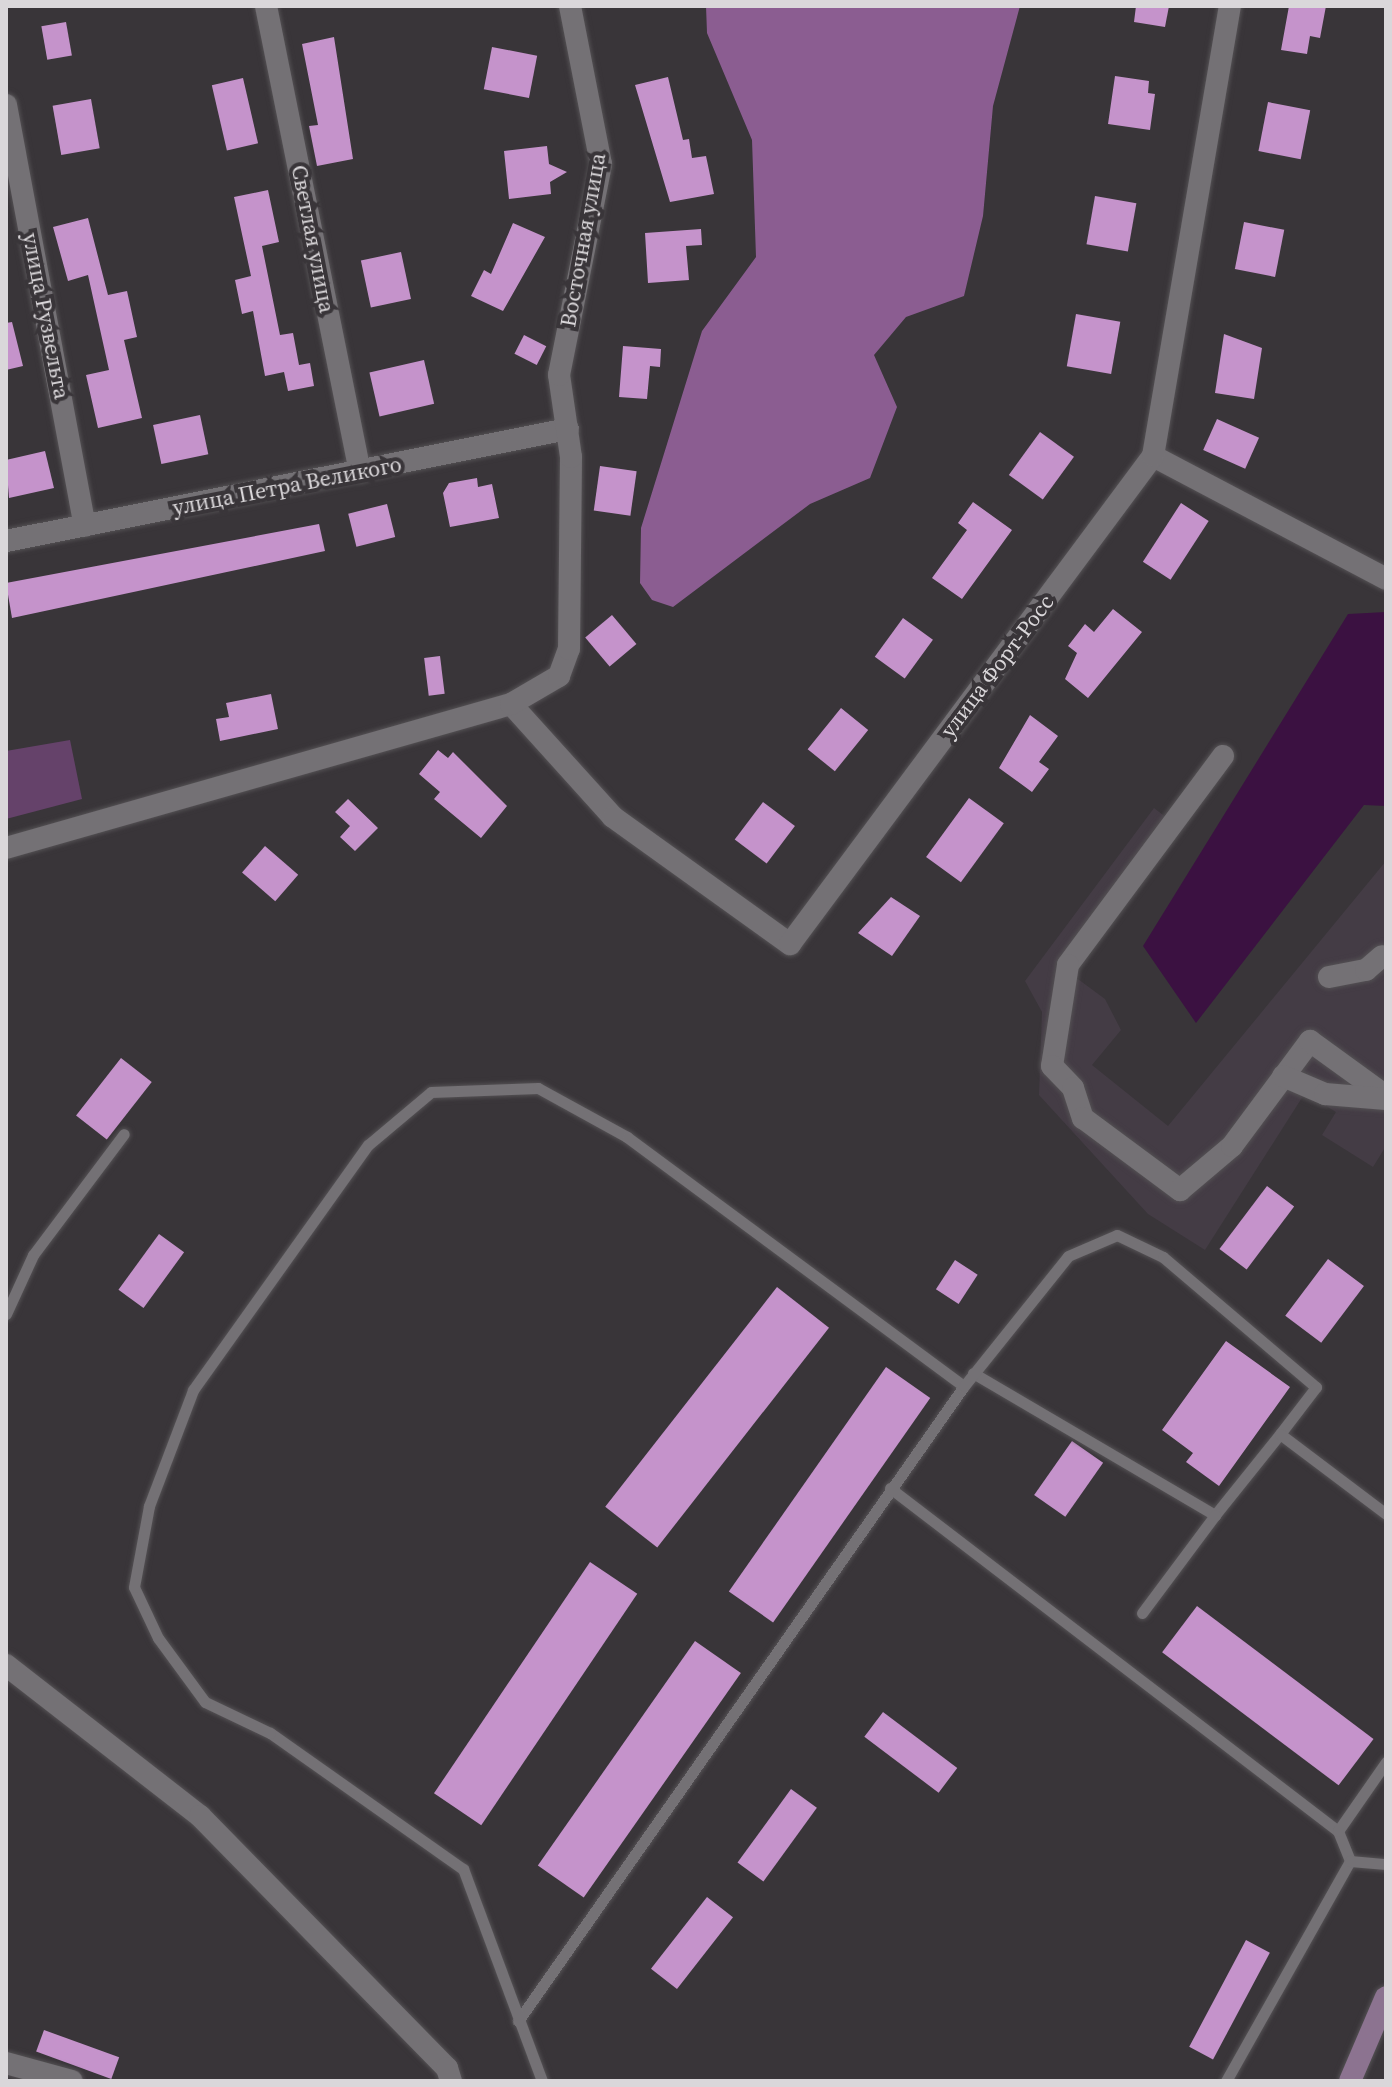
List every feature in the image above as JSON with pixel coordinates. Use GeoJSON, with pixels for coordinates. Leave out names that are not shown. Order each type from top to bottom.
{"type":"FeatureCollection","features":[{"type":"Feature","properties":{"kind":"main road"},"geometry":{"type":"LineString","coordinates":[[1350,2081],[1386,1997]]}},
{"type":"Feature","properties":{"kind":"street","name":"Светлая улица"},"geometry":{"type":"LineString","coordinates":[[266,6],[360,472]]}},
{"type":"Feature","properties":{"kind":"street","name":"Восточная улица"},"geometry":{"type":"LineString","coordinates":[[6,848],[511,704],[550,685],[567,662],[568,429],[559,375],[601,164],[570,6]]}},
{"type":"Feature","properties":{"kind":"street","name":"улица Форт-Росс"},"geometry":{"type":"LineString","coordinates":[[511,704],[613,817],[790,944],[1153,456],[1230,6]]}},
{"type":"Feature","properties":{"kind":"street","name":"улица Рузвельта"},"geometry":{"type":"LineString","coordinates":[[6,105],[85,526]]}},
{"type":"Feature","properties":{"kind":"street","name":"улица Петра Великого"},"geometry":{"type":"LineString","coordinates":[[6,541],[568,429]]}},
{"type":"Feature","properties":{"kind":"street"},"geometry":{"type":"LineString","coordinates":[[1153,456],[1386,579]]}},
{"type":"Feature","properties":{"kind":"street"},"geometry":{"type":"LineString","coordinates":[[1223,756],[1068,965],[1052,1066],[1073,1088],[1083,1118],[1180,1190],[1232,1146],[1310,1041],[1386,1097]]}},
{"type":"Feature","properties":{"kind":"street"},"geometry":{"type":"LineString","coordinates":[[1329,977],[1366,970],[1385,957]]}},
{"type":"Feature","properties":{"kind":"street"},"geometry":{"type":"LineString","coordinates":[[1283,1076],[1325,1094],[1386,1097]]}},
{"type":"Feature","properties":{"kind":"street"},"geometry":{"type":"LineString","coordinates":[[6,1665],[200,1816],[447,2068],[451,2081]]}},
{"type":"Feature","properties":{"kind":"street"},"geometry":{"type":"LineString","coordinates":[[6,2063],[72,2081]]}},
{"type":"Feature","properties":{"kind":"lane"},"geometry":{"type":"LineString","coordinates":[[542,2081],[463,1869],[270,1733],[205,1702],[158,1638],[134,1587],[149,1506],[193,1390],[368,1145],[431,1092],[538,1088],[627,1137],[964,1386]]}},
{"type":"Feature","properties":{"kind":"lane"},"geometry":{"type":"LineString","coordinates":[[6,1314],[33,1255],[124,1134]]}},
{"type":"Feature","properties":{"kind":"lane"},"geometry":{"type":"LineString","coordinates":[[518,2021],[973,1373],[1068,1256],[1117,1235],[1163,1257],[1316,1387],[1142,1613]]}},
{"type":"Feature","properties":{"kind":"lane"},"geometry":{"type":"LineString","coordinates":[[973,1373],[1215,1515]]}},
{"type":"Feature","properties":{"kind":"lane"},"geometry":{"type":"LineString","coordinates":[[1280,1434],[1386,1514]]}},
{"type":"Feature","properties":{"kind":"lane"},"geometry":{"type":"LineString","coordinates":[[890,1488],[1338,1831],[1350,1861]]}},
{"type":"Feature","properties":{"kind":"lane"},"geometry":{"type":"LineString","coordinates":[[1338,1831],[1386,1762]]}},
{"type":"Feature","properties":{"kind":"lane"},"geometry":{"type":"LineString","coordinates":[[1350,1861],[1386,1864]]}},
{"type":"Feature","properties":{"kind":"lane"},"geometry":{"type":"LineString","coordinates":[[1226,2081],[1350,1861]]}},
{"type":"Feature","properties":{"kind":"shaded area"},"geometry":{"type":"Polygon","coordinates":[[[706,6],[1020,6],[993,106],[983,216],[964,296],[906,317],[874,355],[897,407],[870,478],[810,504],[673,607],[652,600],[640,583],[641,528],[702,331],[756,257],[752,140],[707,33],[706,6]]]}},
{"type":"Feature","properties":{"kind":"shaded area"},"geometry":{"type":"Polygon","coordinates":[[[1386,612],[1386,806],[1364,805],[1196,1023],[1143,946],[1348,614],[1386,612]]]}},
{"type":"Feature","properties":{"kind":"shaded area"},"geometry":{"type":"Polygon","coordinates":[[[70,740],[82,799],[6,819],[6,751],[70,740]]]}},
{"type":"Feature","properties":{"kind":"shaded area"},"geometry":{"type":"Polygon","coordinates":[[[1154,808],[1176,825],[1067,971],[1105,999],[1121,1030],[1092,1065],[1168,1126],[1386,861],[1386,1146],[1373,1167],[1322,1135],[1336,1112],[1305,1093],[1205,1250],[1148,1214],[1039,1095],[1042,1012],[1025,981],[1154,808]]]}},
{"type":"Feature","properties":{"kind":"building"},"geometry":{"type":"Polygon","coordinates":[[[1136,6],[1169,6],[1165,27],[1134,22],[1136,6]]]}},
{"type":"Feature","properties":{"kind":"building"},"geometry":{"type":"Polygon","coordinates":[[[1289,6],[1326,6],[1320,38],[1310,36],[1307,54],[1281,50],[1289,6]]]}},
{"type":"Feature","properties":{"kind":"building"},"geometry":{"type":"Polygon","coordinates":[[[66,22],[72,55],[47,60],[41,26],[66,22]]]}},
{"type":"Feature","properties":{"kind":"building"},"geometry":{"type":"Polygon","coordinates":[[[334,37],[353,159],[317,166],[309,126],[318,125],[302,44],[334,37]]]}},
{"type":"Feature","properties":{"kind":"building"},"geometry":{"type":"Polygon","coordinates":[[[492,47],[537,56],[529,98],[484,89],[492,47]]]}},
{"type":"Feature","properties":{"kind":"building"},"geometry":{"type":"Polygon","coordinates":[[[1115,76],[1149,81],[1148,93],[1155,94],[1150,130],[1108,124],[1115,76]]]}},
{"type":"Feature","properties":{"kind":"building"},"geometry":{"type":"Polygon","coordinates":[[[668,77],[683,140],[689,139],[692,158],[706,156],[714,194],[670,202],[635,85],[668,77]]]}},
{"type":"Feature","properties":{"kind":"building"},"geometry":{"type":"Polygon","coordinates":[[[243,78],[258,143],[227,150],[212,85],[243,78]]]}},
{"type":"Feature","properties":{"kind":"building"},"geometry":{"type":"Polygon","coordinates":[[[91,99],[100,148],[61,155],[53,106],[91,99]]]}},
{"type":"Feature","properties":{"kind":"building"},"geometry":{"type":"Polygon","coordinates":[[[1268,102],[1310,110],[1301,159],[1258,151],[1268,102]]]}},
{"type":"Feature","properties":{"kind":"building"},"geometry":{"type":"Polygon","coordinates":[[[547,146],[549,164],[567,172],[550,182],[551,194],[509,199],[504,151],[547,146]]]}},
{"type":"Feature","properties":{"kind":"building"},"geometry":{"type":"Polygon","coordinates":[[[268,190],[279,242],[262,246],[280,335],[293,333],[299,365],[310,363],[314,386],[288,391],[284,372],[265,376],[253,311],[242,314],[235,280],[251,276],[234,197],[268,190]]]}},
{"type":"Feature","properties":{"kind":"building"},"geometry":{"type":"Polygon","coordinates":[[[1095,196],[1136,203],[1128,252],[1086,244],[1095,196]]]}},
{"type":"Feature","properties":{"kind":"building"},"geometry":{"type":"Polygon","coordinates":[[[88,218],[108,295],[127,291],[137,337],[124,340],[142,418],[98,428],[86,375],[109,370],[88,275],[68,281],[53,227],[88,218]]]}},
{"type":"Feature","properties":{"kind":"building"},"geometry":{"type":"Polygon","coordinates":[[[1244,222],[1284,230],[1275,277],[1235,269],[1244,222]]]}},
{"type":"Feature","properties":{"kind":"building"},"geometry":{"type":"Polygon","coordinates":[[[513,223],[545,237],[503,311],[471,296],[484,270],[491,274],[513,223]]]}},
{"type":"Feature","properties":{"kind":"building"},"geometry":{"type":"Polygon","coordinates":[[[701,229],[702,245],[686,246],[689,280],[648,283],[645,233],[701,229]]]}},
{"type":"Feature","properties":{"kind":"building"},"geometry":{"type":"Polygon","coordinates":[[[401,252],[411,299],[371,307],[361,261],[401,252]]]}},
{"type":"Feature","properties":{"kind":"building"},"geometry":{"type":"Polygon","coordinates":[[[1076,314],[1120,322],[1111,374],[1067,366],[1076,314]]]}},
{"type":"Feature","properties":{"kind":"building"},"geometry":{"type":"Polygon","coordinates":[[[12,322],[23,366],[6,370],[6,323],[12,322]]]}},
{"type":"Feature","properties":{"kind":"building"},"geometry":{"type":"Polygon","coordinates":[[[1224,334],[1262,348],[1254,399],[1215,393],[1224,334]]]}},
{"type":"Feature","properties":{"kind":"building"},"geometry":{"type":"Polygon","coordinates":[[[524,335],[546,346],[537,365],[514,354],[524,335]]]}},
{"type":"Feature","properties":{"kind":"building"},"geometry":{"type":"Polygon","coordinates":[[[623,346],[661,349],[660,367],[650,366],[647,399],[619,397],[623,346]]]}},
{"type":"Feature","properties":{"kind":"building"},"geometry":{"type":"Polygon","coordinates":[[[424,360],[434,404],[380,416],[369,373],[424,360]]]}},
{"type":"Feature","properties":{"kind":"building"},"geometry":{"type":"Polygon","coordinates":[[[200,415],[208,454],[161,464],[153,425],[200,415]]]}},
{"type":"Feature","properties":{"kind":"building"},"geometry":{"type":"Polygon","coordinates":[[[1217,419],[1259,438],[1245,469],[1203,450],[1217,419]]]}},
{"type":"Feature","properties":{"kind":"building"},"geometry":{"type":"Polygon","coordinates":[[[1040,432],[1074,457],[1043,500],[1009,475],[1040,432]]]}},
{"type":"Feature","properties":{"kind":"building"},"geometry":{"type":"Polygon","coordinates":[[[45,451],[54,488],[9,498],[6,460],[45,451]]]}},
{"type":"Feature","properties":{"kind":"building"},"geometry":{"type":"Polygon","coordinates":[[[600,466],[637,471],[630,516],[594,511],[600,466]]]}},
{"type":"Feature","properties":{"kind":"building"},"geometry":{"type":"Polygon","coordinates":[[[477,478],[478,487],[492,484],[499,518],[450,527],[443,493],[449,483],[477,478]]]}},
{"type":"Feature","properties":{"kind":"building"},"geometry":{"type":"Polygon","coordinates":[[[973,502],[1012,530],[962,599],[932,578],[967,530],[958,523],[973,502]]]}},
{"type":"Feature","properties":{"kind":"building"},"geometry":{"type":"Polygon","coordinates":[[[1181,503],[1209,521],[1171,580],[1143,562],[1181,503]]]}},
{"type":"Feature","properties":{"kind":"building"},"geometry":{"type":"Polygon","coordinates":[[[387,504],[395,537],[356,547],[348,514],[387,504]]]}},
{"type":"Feature","properties":{"kind":"building"},"geometry":{"type":"Polygon","coordinates":[[[319,524],[325,551],[12,618],[6,583],[319,524]]]}},
{"type":"Feature","properties":{"kind":"building"},"geometry":{"type":"Polygon","coordinates":[[[1113,609],[1142,632],[1088,698],[1065,679],[1077,653],[1068,646],[1085,624],[1094,632],[1113,609]]]}},
{"type":"Feature","properties":{"kind":"building"},"geometry":{"type":"Polygon","coordinates":[[[612,615],[636,644],[610,667],[585,637],[612,615]]]}},
{"type":"Feature","properties":{"kind":"building"},"geometry":{"type":"Polygon","coordinates":[[[903,618],[933,640],[905,679],[875,657],[903,618]]]}},
{"type":"Feature","properties":{"kind":"building"},"geometry":{"type":"Polygon","coordinates":[[[440,656],[445,694],[429,696],[424,658],[440,656]]]}},
{"type":"Feature","properties":{"kind":"building"},"geometry":{"type":"Polygon","coordinates":[[[271,694],[278,729],[220,741],[216,719],[229,717],[226,703],[271,694]]]}},
{"type":"Feature","properties":{"kind":"building"},"geometry":{"type":"Polygon","coordinates":[[[841,708],[868,730],[835,771],[808,749],[841,708]]]}},
{"type":"Feature","properties":{"kind":"building"},"geometry":{"type":"Polygon","coordinates":[[[1030,715],[1058,736],[1039,762],[1049,769],[1032,792],[999,768],[1030,715]]]}},
{"type":"Feature","properties":{"kind":"building"},"geometry":{"type":"Polygon","coordinates":[[[438,750],[448,758],[453,752],[507,806],[481,838],[434,799],[440,792],[419,774],[438,750]]]}},
{"type":"Feature","properties":{"kind":"building"},"geometry":{"type":"Polygon","coordinates":[[[969,798],[1004,823],[961,882],[926,857],[969,798]]]}},
{"type":"Feature","properties":{"kind":"building"},"geometry":{"type":"Polygon","coordinates":[[[348,799],[378,828],[355,851],[340,837],[350,826],[335,812],[348,799]]]}},
{"type":"Feature","properties":{"kind":"building"},"geometry":{"type":"Polygon","coordinates":[[[763,802],[795,826],[767,864],[735,840],[763,802]]]}},
{"type":"Feature","properties":{"kind":"building"},"geometry":{"type":"Polygon","coordinates":[[[265,846],[298,875],[275,901],[242,872],[265,846]]]}},
{"type":"Feature","properties":{"kind":"building"},"geometry":{"type":"Polygon","coordinates":[[[891,897],[920,916],[892,956],[858,933],[891,897]]]}},
{"type":"Feature","properties":{"kind":"building"},"geometry":{"type":"Polygon","coordinates":[[[121,1058],[152,1082],[107,1140],[76,1116],[121,1058]]]}},
{"type":"Feature","properties":{"kind":"building"},"geometry":{"type":"Polygon","coordinates":[[[1267,1186],[1294,1206],[1247,1270],[1219,1249],[1267,1186]]]}},
{"type":"Feature","properties":{"kind":"building"},"geometry":{"type":"Polygon","coordinates":[[[159,1234],[184,1252],[144,1308],[118,1290],[159,1234]]]}},
{"type":"Feature","properties":{"kind":"building"},"geometry":{"type":"Polygon","coordinates":[[[1328,1259],[1364,1286],[1321,1343],[1285,1316],[1328,1259]]]}},
{"type":"Feature","properties":{"kind":"building"},"geometry":{"type":"Polygon","coordinates":[[[955,1260],[978,1275],[959,1304],[936,1289],[955,1260]]]}},
{"type":"Feature","properties":{"kind":"building"},"geometry":{"type":"Polygon","coordinates":[[[777,1287],[829,1328],[657,1547],[605,1507],[777,1287]]]}},
{"type":"Feature","properties":{"kind":"building"},"geometry":{"type":"Polygon","coordinates":[[[1226,1341],[1290,1387],[1219,1486],[1186,1462],[1193,1453],[1162,1430],[1226,1341]]]}},
{"type":"Feature","properties":{"kind":"building"},"geometry":{"type":"Polygon","coordinates":[[[886,1367],[930,1398],[773,1622],[729,1591],[886,1367]]]}},
{"type":"Feature","properties":{"kind":"building"},"geometry":{"type":"Polygon","coordinates":[[[1072,1441],[1103,1463],[1065,1517],[1034,1495],[1072,1441]]]}},
{"type":"Feature","properties":{"kind":"building"},"geometry":{"type":"Polygon","coordinates":[[[590,1562],[637,1594],[481,1825],[434,1793],[590,1562]]]}},
{"type":"Feature","properties":{"kind":"building"},"geometry":{"type":"Polygon","coordinates":[[[1197,1606],[1373,1739],[1339,1785],[1162,1652],[1197,1606]]]}},
{"type":"Feature","properties":{"kind":"building"},"geometry":{"type":"Polygon","coordinates":[[[695,1641],[741,1673],[584,1898],[538,1865],[695,1641]]]}},
{"type":"Feature","properties":{"kind":"building"},"geometry":{"type":"Polygon","coordinates":[[[883,1712],[957,1768],[939,1793],[864,1737],[883,1712]]]}},
{"type":"Feature","properties":{"kind":"building"},"geometry":{"type":"Polygon","coordinates":[[[791,1789],[817,1808],[763,1881],[738,1863],[791,1789]]]}},
{"type":"Feature","properties":{"kind":"building"},"geometry":{"type":"Polygon","coordinates":[[[707,1897],[733,1917],[677,1989],[651,1969],[707,1897]]]}},
{"type":"Feature","properties":{"kind":"building"},"geometry":{"type":"Polygon","coordinates":[[[1246,1940],[1270,1953],[1213,2060],[1189,2047],[1246,1940]]]}},
{"type":"Feature","properties":{"kind":"building"},"geometry":{"type":"Polygon","coordinates":[[[44,2030],[119,2057],[111,2079],[36,2052],[44,2030]]]}}]}
